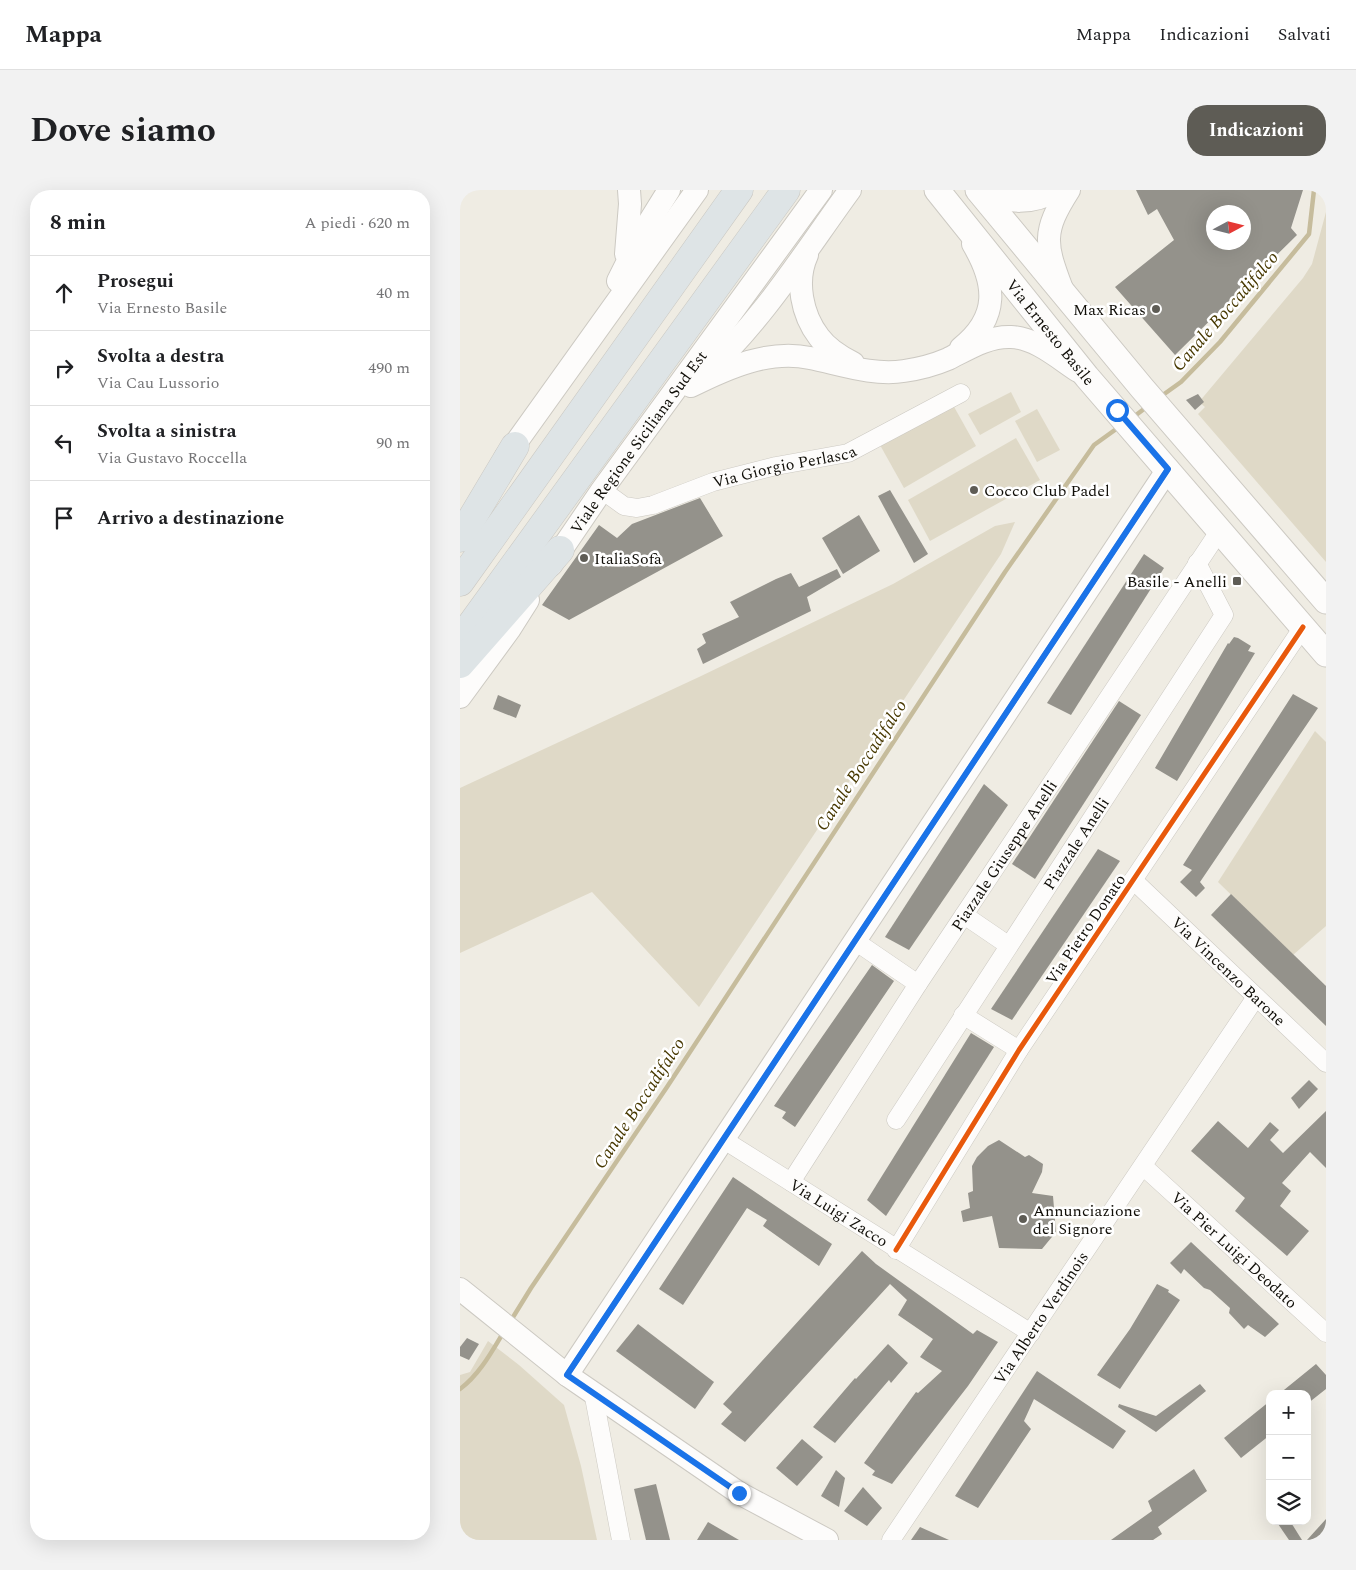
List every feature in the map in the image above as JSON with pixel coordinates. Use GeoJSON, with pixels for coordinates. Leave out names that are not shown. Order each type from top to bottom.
{"type":"FeatureCollection","features":[{"type":"Feature","properties":{"kind":"main road"},"geometry":{"type":"LineString","coordinates":[[460,582],[739,190]]}},
{"type":"Feature","properties":{"kind":"main road","name":"Viale Regione Siciliana Sud Est"},"geometry":{"type":"LineString","coordinates":[[460,640],[786,190]]}},
{"type":"Feature","properties":{"kind":"main road","name":"Via Ernesto Basile"},"geometry":{"type":"LineString","coordinates":[[978,190],[1142,388],[1326,601]]}},
{"type":"Feature","properties":{"kind":"main road","name":"Via Ernesto Basile"},"geometry":{"type":"LineString","coordinates":[[944,198],[1088,377],[1326,654]]}},
{"type":"Feature","properties":{"kind":"main road"},"geometry":{"type":"LineString","coordinates":[[460,538],[515,446]]}},
{"type":"Feature","properties":{"kind":"main road"},"geometry":{"type":"LineString","coordinates":[[460,664],[560,550]]}},
{"type":"Feature","properties":{"kind":"street"},"geometry":{"type":"LineString","coordinates":[[623,271],[629,232],[629,190]]}},
{"type":"Feature","properties":{"kind":"street"},"geometry":{"type":"LineString","coordinates":[[589,340],[640,235],[669,190]]}},
{"type":"Feature","properties":{"kind":"street"},"geometry":{"type":"LineString","coordinates":[[460,516],[515,446],[697,190]]}},
{"type":"Feature","properties":{"kind":"street","name":"Viale Regione Siciliana Sud Est"},"geometry":{"type":"LineString","coordinates":[[460,697],[510,630],[560,550],[602,490],[822,190]]}},
{"type":"Feature","properties":{"kind":"street"},"geometry":{"type":"LineString","coordinates":[[652,423],[738,342],[764,310],[850,190]]}},
{"type":"Feature","properties":{"kind":"street"},"geometry":{"type":"LineString","coordinates":[[984,190],[1007,200],[1025,201],[1041,198],[1056,190]]}},
{"type":"Feature","properties":{"kind":"street"},"geometry":{"type":"LineString","coordinates":[[1064,295],[1049,247],[1049,229],[1057,209],[1069,190]]}},
{"type":"Feature","properties":{"kind":"street"},"geometry":{"type":"LineString","coordinates":[[944,198],[976,249],[986,271],[991,289],[991,305],[986,318],[972,339],[947,359]]}},
{"type":"Feature","properties":{"kind":"street"},"geometry":{"type":"LineString","coordinates":[[816,237],[804,262],[801,282],[802,302],[809,321],[819,338],[834,352],[868,369]]}},
{"type":"Feature","properties":{"kind":"street"},"geometry":{"type":"LineString","coordinates":[[691,386],[718,372],[743,363],[784,356],[808,357],[884,372],[902,372],[947,359],[982,342],[999,337],[1029,340],[1088,377]]}},
{"type":"Feature","properties":{"kind":"street","name":"Via Giorgio Perlasca"},"geometry":{"type":"LineString","coordinates":[[602,490],[624,506],[637,508],[713,482],[776,466],[848,452],[961,393]]}},
{"type":"Feature","properties":{"kind":"street"},"geometry":{"type":"LineString","coordinates":[[567,1375],[1168,469]]}},
{"type":"Feature","properties":{"kind":"street","name":"Piazzale Giuseppe Anelli"},"geometry":{"type":"LineString","coordinates":[[791,1182],[918,984],[1220,530]]}},
{"type":"Feature","properties":{"kind":"street","name":"Piazzale Anelli"},"geometry":{"type":"LineString","coordinates":[[896,1120],[1224,615],[1197,563]]}},
{"type":"Feature","properties":{"kind":"street","name":"Via Pietro Donato"},"geometry":{"type":"LineString","coordinates":[[896,1250],[1019,1050],[1303,626]]}},
{"type":"Feature","properties":{"kind":"street","name":"Via Vincenzo Barone"},"geometry":{"type":"LineString","coordinates":[[1132,880],[1326,1063]]}},
{"type":"Feature","properties":{"kind":"street"},"geometry":{"type":"LineString","coordinates":[[964,915],[1008,945]]}},
{"type":"Feature","properties":{"kind":"street"},"geometry":{"type":"LineString","coordinates":[[855,941],[918,984]]}},
{"type":"Feature","properties":{"kind":"street","name":"Via Alberto Verdinois"},"geometry":{"type":"LineString","coordinates":[[892,1540],[1256,997]]}},
{"type":"Feature","properties":{"kind":"street"},"geometry":{"type":"LineString","coordinates":[[963,1015],[1019,1050]]}},
{"type":"Feature","properties":{"kind":"street","name":"Via Luigi Zacco"},"geometry":{"type":"LineString","coordinates":[[724,1140],[1030,1333]]}},
{"type":"Feature","properties":{"kind":"street","name":"Via Pier Luigi Deodato"},"geometry":{"type":"LineString","coordinates":[[1143,1166],[1326,1333]]}},
{"type":"Feature","properties":{"kind":"street"},"geometry":{"type":"LineString","coordinates":[[460,1289],[567,1375],[739,1493],[827,1540]]}},
{"type":"Feature","properties":{"kind":"street"},"geometry":{"type":"LineString","coordinates":[[594,1392],[620,1540]]}},
{"type":"Feature","properties":{"kind":"shaded area"},"geometry":{"type":"Polygon","coordinates":[[[1326,212],[1326,562],[1198,414],[1205,407],[1199,402],[1303,278],[1312,264],[1326,212]]]}},
{"type":"Feature","properties":{"kind":"shaded area","name":"Cocco Club Padel"},"geometry":{"type":"Polygon","coordinates":[[[1011,392],[1021,412],[980,435],[968,414],[1011,392]]]}},
{"type":"Feature","properties":{"kind":"shaded area","name":"Cocco Club Padel"},"geometry":{"type":"Polygon","coordinates":[[[953,405],[976,446],[904,488],[880,445],[953,405]]]}},
{"type":"Feature","properties":{"kind":"shaded area","name":"Cocco Club Padel"},"geometry":{"type":"Polygon","coordinates":[[[1037,409],[1060,450],[1037,462],[1015,421],[1037,409]]]}},
{"type":"Feature","properties":{"kind":"shaded area","name":"Cocco Club Padel"},"geometry":{"type":"Polygon","coordinates":[[[1016,438],[1040,480],[930,541],[908,500],[1016,438]]]}},
{"type":"Feature","properties":{"kind":"shaded area"},"geometry":{"type":"Polygon","coordinates":[[[1015,522],[1001,554],[699,1007],[592,892],[460,953],[460,788],[893,584],[995,526],[1015,522]]]}},
{"type":"Feature","properties":{"kind":"shaded area"},"geometry":{"type":"Polygon","coordinates":[[[1315,731],[1326,742],[1326,926],[1293,955],[1218,882],[1315,731]]]}},
{"type":"Feature","properties":{"kind":"shaded area"},"geometry":{"type":"Polygon","coordinates":[[[488,1341],[519,1365],[564,1405],[581,1466],[597,1540],[460,1540],[460,1375],[470,1372],[488,1341]]]}},
{"type":"Feature","properties":{"kind":"building"},"geometry":{"type":"Polygon","coordinates":[[[1136,190],[1303,190],[1291,228],[1297,235],[1175,355],[1115,287],[1174,240],[1157,209],[1148,215],[1136,190]]]}},
{"type":"Feature","properties":{"kind":"building"},"geometry":{"type":"Polygon","coordinates":[[[1198,394],[1204,402],[1195,410],[1186,400],[1198,394]]]}},
{"type":"Feature","properties":{"kind":"building"},"geometry":{"type":"Polygon","coordinates":[[[890,490],[928,554],[914,563],[878,496],[890,490]]]}},
{"type":"Feature","properties":{"kind":"building"},"geometry":{"type":"Polygon","coordinates":[[[700,498],[723,536],[569,620],[542,605],[599,525],[617,538],[632,524],[700,498]]]}},
{"type":"Feature","properties":{"kind":"building"},"geometry":{"type":"Polygon","coordinates":[[[859,515],[880,551],[843,574],[822,538],[859,515]]]}},
{"type":"Feature","properties":{"kind":"building"},"geometry":{"type":"Polygon","coordinates":[[[1144,554],[1164,568],[1071,715],[1047,703],[1144,554]]]}},
{"type":"Feature","properties":{"kind":"building"},"geometry":{"type":"Polygon","coordinates":[[[837,569],[841,577],[807,597],[811,611],[703,664],[697,649],[706,643],[702,634],[739,617],[730,602],[791,573],[799,587],[837,569]]]}},
{"type":"Feature","properties":{"kind":"building"},"geometry":{"type":"Polygon","coordinates":[[[1234,637],[1251,646],[1248,651],[1255,653],[1177,781],[1155,768],[1228,643],[1234,637]]]}},
{"type":"Feature","properties":{"kind":"building"},"geometry":{"type":"Polygon","coordinates":[[[1293,694],[1318,708],[1200,882],[1205,888],[1196,897],[1180,882],[1192,870],[1183,865],[1293,694]]]}},
{"type":"Feature","properties":{"kind":"building"},"geometry":{"type":"Polygon","coordinates":[[[498,695],[521,705],[516,718],[493,709],[498,695]]]}},
{"type":"Feature","properties":{"kind":"building"},"geometry":{"type":"Polygon","coordinates":[[[1119,701],[1141,715],[1035,879],[1012,864],[1119,701]]]}},
{"type":"Feature","properties":{"kind":"building"},"geometry":{"type":"Polygon","coordinates":[[[984,784],[1008,805],[909,950],[885,937],[984,784]]]}},
{"type":"Feature","properties":{"kind":"building"},"geometry":{"type":"Polygon","coordinates":[[[1098,849],[1120,861],[1012,1020],[991,1009],[1098,849]]]}},
{"type":"Feature","properties":{"kind":"building"},"geometry":{"type":"Polygon","coordinates":[[[1231,894],[1326,986],[1326,1026],[1211,915],[1231,894]]]}},
{"type":"Feature","properties":{"kind":"building"},"geometry":{"type":"Polygon","coordinates":[[[872,965],[894,981],[795,1127],[782,1118],[786,1112],[774,1106],[872,965]]]}},
{"type":"Feature","properties":{"kind":"building"},"geometry":{"type":"Polygon","coordinates":[[[971,1033],[994,1047],[886,1216],[867,1200],[971,1033]]]}},
{"type":"Feature","properties":{"kind":"building"},"geometry":{"type":"Polygon","coordinates":[[[1309,1080],[1318,1089],[1299,1109],[1291,1098],[1309,1080]]]}},
{"type":"Feature","properties":{"kind":"building"},"geometry":{"type":"Polygon","coordinates":[[[1326,1111],[1326,1168],[1310,1152],[1282,1183],[1291,1191],[1280,1206],[1309,1231],[1287,1256],[1235,1211],[1245,1198],[1191,1151],[1218,1121],[1248,1148],[1270,1122],[1279,1130],[1270,1140],[1283,1153],[1326,1111]]]}},
{"type":"Feature","properties":{"kind":"building"},"geometry":{"type":"Polygon","coordinates":[[[999,1140],[1025,1157],[1029,1155],[1043,1164],[1042,1172],[1032,1193],[1053,1196],[1056,1232],[1042,1249],[999,1248],[992,1216],[963,1222],[961,1211],[970,1208],[968,1193],[973,1191],[972,1166],[977,1157],[988,1146],[999,1140]]]}},
{"type":"Feature","properties":{"kind":"building"},"geometry":{"type":"Polygon","coordinates":[[[733,1177],[832,1244],[819,1266],[763,1226],[767,1220],[747,1208],[683,1305],[659,1289],[733,1177]]]}},
{"type":"Feature","properties":{"kind":"building"},"geometry":{"type":"Polygon","coordinates":[[[1191,1242],[1279,1324],[1265,1337],[1248,1325],[1244,1329],[1229,1313],[1230,1308],[1210,1290],[1204,1288],[1184,1269],[1181,1274],[1170,1263],[1191,1242]]]}},
{"type":"Feature","properties":{"kind":"building"},"geometry":{"type":"Polygon","coordinates":[[[862,1251],[876,1264],[973,1334],[977,1330],[998,1342],[968,1386],[892,1484],[872,1475],[875,1471],[864,1463],[916,1392],[918,1393],[942,1371],[920,1357],[933,1339],[898,1315],[907,1300],[890,1284],[745,1442],[721,1424],[732,1412],[723,1404],[862,1251]]]}},
{"type":"Feature","properties":{"kind":"building"},"geometry":{"type":"Polygon","coordinates":[[[1157,1284],[1169,1290],[1168,1292],[1180,1300],[1120,1389],[1097,1375],[1130,1329],[1157,1284]]]}},
{"type":"Feature","properties":{"kind":"building"},"geometry":{"type":"Polygon","coordinates":[[[638,1324],[714,1382],[695,1409],[616,1351],[638,1324]]]}},
{"type":"Feature","properties":{"kind":"building"},"geometry":{"type":"Polygon","coordinates":[[[467,1338],[479,1344],[469,1360],[460,1356],[460,1347],[467,1338]]]}},
{"type":"Feature","properties":{"kind":"building"},"geometry":{"type":"Polygon","coordinates":[[[888,1344],[908,1363],[891,1383],[889,1380],[835,1443],[813,1427],[855,1378],[888,1344]]]}},
{"type":"Feature","properties":{"kind":"building"},"geometry":{"type":"Polygon","coordinates":[[[1316,1364],[1326,1375],[1326,1389],[1311,1401],[1311,1390],[1284,1390],[1316,1364]]]}},
{"type":"Feature","properties":{"kind":"building"},"geometry":{"type":"Polygon","coordinates":[[[1037,1371],[1126,1431],[1113,1449],[1034,1399],[1024,1421],[1031,1429],[978,1508],[955,1496],[1037,1371]]]}},
{"type":"Feature","properties":{"kind":"building"},"geometry":{"type":"Polygon","coordinates":[[[1200,1384],[1206,1391],[1156,1432],[1118,1407],[1119,1404],[1156,1416],[1200,1384]]]}},
{"type":"Feature","properties":{"kind":"building"},"geometry":{"type":"Polygon","coordinates":[[[1266,1404],[1266,1438],[1241,1458],[1224,1438],[1266,1404]]]}},
{"type":"Feature","properties":{"kind":"building"},"geometry":{"type":"Polygon","coordinates":[[[802,1439],[823,1457],[797,1486],[776,1468],[802,1439]]]}},
{"type":"Feature","properties":{"kind":"building"},"geometry":{"type":"Polygon","coordinates":[[[1194,1469],[1207,1491],[1158,1527],[1162,1534],[1153,1540],[1111,1540],[1152,1511],[1148,1501],[1194,1469]]]}},
{"type":"Feature","properties":{"kind":"building"},"geometry":{"type":"Polygon","coordinates":[[[836,1470],[845,1478],[839,1507],[821,1496],[836,1470]]]}},
{"type":"Feature","properties":{"kind":"building"},"geometry":{"type":"Polygon","coordinates":[[[656,1484],[670,1540],[646,1540],[634,1489],[656,1484]]]}},
{"type":"Feature","properties":{"kind":"building"},"geometry":{"type":"Polygon","coordinates":[[[863,1487],[882,1508],[867,1526],[844,1511],[863,1487]]]}},
{"type":"Feature","properties":{"kind":"building"},"geometry":{"type":"Polygon","coordinates":[[[1326,1519],[1326,1540],[1307,1540],[1326,1519]]]}},
{"type":"Feature","properties":{"kind":"building"},"geometry":{"type":"Polygon","coordinates":[[[708,1522],[739,1540],[697,1540],[708,1522]]]}},
{"type":"Feature","properties":{"kind":"building"},"geometry":{"type":"Polygon","coordinates":[[[1279,1525],[1293,1525],[1302,1540],[1289,1540],[1279,1525]]]}},
{"type":"Feature","properties":{"kind":"building"},"geometry":{"type":"Polygon","coordinates":[[[920,1527],[949,1540],[911,1540],[920,1527]]]}},
{"type":"Feature","properties":{"kind":"waterway","name":"Canale Boccadifalco"},"geometry":{"type":"LineString","coordinates":[[1160,397],[1181,382],[1220,342],[1309,234],[1314,190]]}},
{"type":"Feature","properties":{"kind":"waterway","name":"Canale Boccadifalco"},"geometry":{"type":"LineString","coordinates":[[1132,418],[1148,406]]}},
{"type":"Feature","properties":{"kind":"waterway","name":"Canale Boccadifalco"},"geometry":{"type":"LineString","coordinates":[[510,1322],[667,1087],[1005,572],[1094,445],[1119,427]]}},
{"type":"Feature","properties":{"kind":"waterway","name":"Canale Boccadifalco"},"geometry":{"type":"LineString","coordinates":[[460,1389],[479,1370],[503,1333]]}},
{"type":"Feature","properties":{"kind":"cycle path"},"geometry":{"type":"LineString","coordinates":[[567,1375],[1168,469]]}},
{"type":"Feature","properties":{"kind":"cycle path"},"geometry":{"type":"LineString","coordinates":[[896,1250],[1019,1050],[1303,627]]}},
{"type":"Feature","properties":{"kind":"place","name":"Max Ricas"},"geometry":{"type":"Point","coordinates":[1156,309]}},
{"type":"Feature","properties":{"kind":"place","name":"Cocco Club Padel"},"geometry":{"type":"Point","coordinates":[974,490]}},
{"type":"Feature","properties":{"kind":"place","name":"ItaliaSofà"},"geometry":{"type":"Point","coordinates":[584,558]}},
{"type":"Feature","properties":{"kind":"place","name":"Basile - Anelli"},"geometry":{"type":"Point","coordinates":[1237,581]}},
{"type":"Feature","properties":{"kind":"place","name":"Annunciazione del Signore"},"geometry":{"type":"Point","coordinates":[1023,1219]}},
{"type":"Feature","properties":{"kind":"route"},"geometry":{"type":"LineString","coordinates":[[739,1493],[567,1375],[1168,469],[1117,410]]}}]}
